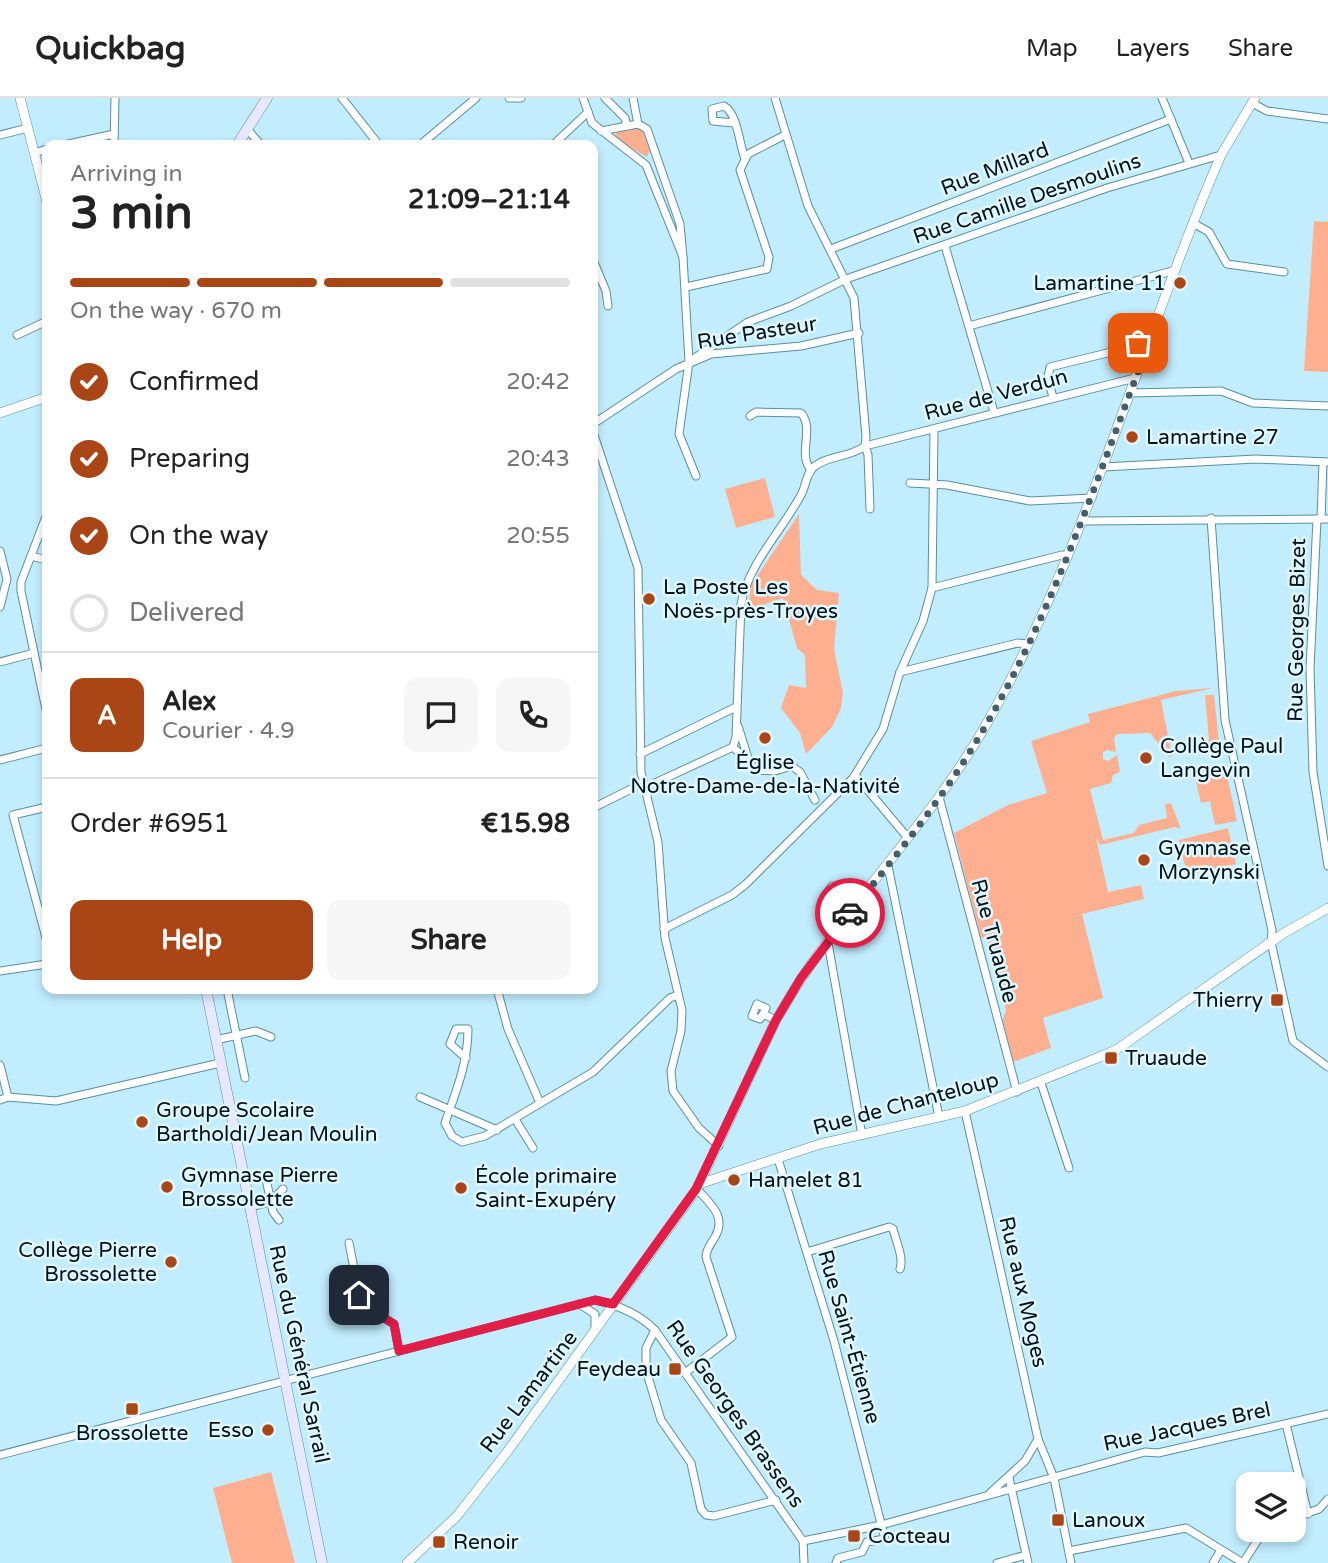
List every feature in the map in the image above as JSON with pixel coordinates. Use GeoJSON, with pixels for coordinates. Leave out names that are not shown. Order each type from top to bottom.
{"type":"FeatureCollection","features":[{"type":"Feature","properties":{"kind":"main road"},"geometry":{"type":"LineString","coordinates":[[240,140],[267,98]]}},
{"type":"Feature","properties":{"kind":"main road","name":"Rue du Général Sarrail"},"geometry":{"type":"LineString","coordinates":[[206,994],[322,1563]]}},
{"type":"Feature","properties":{"kind":"street"},"geometry":{"type":"LineString","coordinates":[[20,98],[42,182]]}},
{"type":"Feature","properties":{"kind":"street"},"geometry":{"type":"LineString","coordinates":[[114,140],[115,98]]}},
{"type":"Feature","properties":{"kind":"street"},"geometry":{"type":"LineString","coordinates":[[342,98],[375,140]]}},
{"type":"Feature","properties":{"kind":"street"},"geometry":{"type":"LineString","coordinates":[[427,140],[477,98]]}},
{"type":"Feature","properties":{"kind":"street"},"geometry":{"type":"LineString","coordinates":[[509,98],[521,98]]}},
{"type":"Feature","properties":{"kind":"street"},"geometry":{"type":"LineString","coordinates":[[583,98],[592,123],[646,165],[683,257]]}},
{"type":"Feature","properties":{"kind":"street"},"geometry":{"type":"LineString","coordinates":[[605,98],[625,118],[627,126]]}},
{"type":"Feature","properties":{"kind":"street"},"geometry":{"type":"LineString","coordinates":[[633,98],[638,124]]}},
{"type":"Feature","properties":{"kind":"street"},"geometry":{"type":"LineString","coordinates":[[775,98],[808,206],[854,298],[859,333],[870,509]]}},
{"type":"Feature","properties":{"kind":"street"},"geometry":{"type":"LineString","coordinates":[[1162,98],[1189,163]]}},
{"type":"Feature","properties":{"kind":"street"},"geometry":{"type":"LineString","coordinates":[[1250,100],[1267,111],[1328,119]]}},
{"type":"Feature","properties":{"kind":"street","name":"Rue Lamartine"},"geometry":{"type":"LineString","coordinates":[[407,1563],[457,1516],[698,1187],[776,1020],[828,943],[939,797],[988,722],[1028,644],[1083,521],[1193,223],[1221,155],[1250,100]]}},
{"type":"Feature","properties":{"kind":"street"},"geometry":{"type":"LineString","coordinates":[[559,140],[588,111]]}},
{"type":"Feature","properties":{"kind":"street","name":"Rue Millard"},"geometry":{"type":"LineString","coordinates":[[831,248],[1171,119]]}},
{"type":"Feature","properties":{"kind":"street"},"geometry":{"type":"LineString","coordinates":[[734,123],[745,159]]}},
{"type":"Feature","properties":{"kind":"street"},"geometry":{"type":"LineString","coordinates":[[601,131],[638,124],[646,129],[681,224],[689,362],[679,434],[696,476]]}},
{"type":"Feature","properties":{"kind":"street"},"geometry":{"type":"LineString","coordinates":[[0,135],[28,128]]}},
{"type":"Feature","properties":{"kind":"street"},"geometry":{"type":"LineString","coordinates":[[247,129],[257,140]]}},
{"type":"Feature","properties":{"kind":"street"},"geometry":{"type":"LineString","coordinates":[[87,140],[114,134]]}},
{"type":"Feature","properties":{"kind":"street"},"geometry":{"type":"LineString","coordinates":[[686,287],[761,273],[770,265],[740,170],[745,159],[785,135]]}},
{"type":"Feature","properties":{"kind":"street"},"geometry":{"type":"LineString","coordinates":[[35,153],[42,151]]}},
{"type":"Feature","properties":{"kind":"street","name":"Rue Camille Desmoulins"},"geometry":{"type":"LineString","coordinates":[[689,362],[731,332],[846,279],[1107,188],[1221,155]]}},
{"type":"Feature","properties":{"kind":"street"},"geometry":{"type":"LineString","coordinates":[[646,165],[657,158]]}},
{"type":"Feature","properties":{"kind":"street"},"geometry":{"type":"LineString","coordinates":[[1193,223],[1209,232],[1227,264],[1284,272]]}},
{"type":"Feature","properties":{"kind":"street"},"geometry":{"type":"LineString","coordinates":[[945,246],[994,412]]}},
{"type":"Feature","properties":{"kind":"street"},"geometry":{"type":"LineString","coordinates":[[969,326],[1176,270]]}},
{"type":"Feature","properties":{"kind":"street"},"geometry":{"type":"LineString","coordinates":[[598,272],[606,291],[608,306]]}},
{"type":"Feature","properties":{"kind":"street"},"geometry":{"type":"LineString","coordinates":[[17,335],[42,323]]}},
{"type":"Feature","properties":{"kind":"street"},"geometry":{"type":"LineString","coordinates":[[731,332],[735,350]]}},
{"type":"Feature","properties":{"kind":"street","name":"Rue Pasteur"},"geometry":{"type":"LineString","coordinates":[[598,421],[689,362],[735,350],[801,346],[859,333]]}},
{"type":"Feature","properties":{"kind":"street"},"geometry":{"type":"LineString","coordinates":[[1053,398],[1049,367],[1149,343]]}},
{"type":"Feature","properties":{"kind":"street","name":"Rue de Verdun"},"geometry":{"type":"LineString","coordinates":[[811,470],[821,463],[851,456],[864,446],[1135,378]]}},
{"type":"Feature","properties":{"kind":"street"},"geometry":{"type":"LineString","coordinates":[[1130,393],[1221,391],[1253,403],[1328,406]]}},
{"type":"Feature","properties":{"kind":"street"},"geometry":{"type":"LineString","coordinates":[[0,413],[42,399]]}},
{"type":"Feature","properties":{"kind":"street"},"geometry":{"type":"LineString","coordinates":[[750,416],[756,412],[801,414],[806,427],[805,456],[811,470],[803,493],[744,584],[734,745],[757,771],[792,766],[800,772],[815,800]]}},
{"type":"Feature","properties":{"kind":"street"},"geometry":{"type":"LineString","coordinates":[[664,929],[733,895],[855,775],[883,729],[900,672],[923,621],[932,588],[934,430]]}},
{"type":"Feature","properties":{"kind":"street"},"geometry":{"type":"LineString","coordinates":[[598,447],[638,568],[640,754],[644,786],[658,842],[664,929],[682,1021],[671,1072],[673,1091],[699,1128],[719,1146]]}},
{"type":"Feature","properties":{"kind":"street"},"geometry":{"type":"LineString","coordinates":[[1103,467],[1256,459],[1325,462]]}},
{"type":"Feature","properties":{"kind":"street","name":"Rue Georges Bizet"},"geometry":{"type":"LineString","coordinates":[[1325,462],[1310,669],[1313,772],[1328,866]]}},
{"type":"Feature","properties":{"kind":"street"},"geometry":{"type":"LineString","coordinates":[[910,483],[934,484],[1030,501],[1092,498]]}},
{"type":"Feature","properties":{"kind":"street"},"geometry":{"type":"LineString","coordinates":[[1211,518],[1225,720],[1272,930],[1271,942],[1293,1041],[1328,1066]]}},
{"type":"Feature","properties":{"kind":"street"},"geometry":{"type":"LineString","coordinates":[[1083,521],[1322,519]]}},
{"type":"Feature","properties":{"kind":"street"},"geometry":{"type":"LineString","coordinates":[[42,526],[30,556],[21,591],[42,691]]}},
{"type":"Feature","properties":{"kind":"street"},"geometry":{"type":"LineString","coordinates":[[0,551],[7,579],[0,607]]}},
{"type":"Feature","properties":{"kind":"street"},"geometry":{"type":"LineString","coordinates":[[932,588],[1062,555],[1068,556]]}},
{"type":"Feature","properties":{"kind":"street"},"geometry":{"type":"LineString","coordinates":[[30,556],[42,559]]}},
{"type":"Feature","properties":{"kind":"street"},"geometry":{"type":"LineString","coordinates":[[900,672],[1018,642],[1028,644]]}},
{"type":"Feature","properties":{"kind":"street"},"geometry":{"type":"LineString","coordinates":[[0,662],[34,653]]}},
{"type":"Feature","properties":{"kind":"street"},"geometry":{"type":"LineString","coordinates":[[640,754],[736,707]]}},
{"type":"Feature","properties":{"kind":"street"},"geometry":{"type":"LineString","coordinates":[[736,722],[750,765]]}},
{"type":"Feature","properties":{"kind":"street"},"geometry":{"type":"LineString","coordinates":[[598,806],[734,745],[745,744]]}},
{"type":"Feature","properties":{"kind":"street"},"geometry":{"type":"LineString","coordinates":[[0,760],[42,749]]}},
{"type":"Feature","properties":{"kind":"street"},"geometry":{"type":"LineString","coordinates":[[855,775],[908,838]]}},
{"type":"Feature","properties":{"kind":"street","name":"Rue Truaude"},"geometry":{"type":"LineString","coordinates":[[939,797],[1017,1092]]}},
{"type":"Feature","properties":{"kind":"street"},"geometry":{"type":"LineString","coordinates":[[42,808],[13,815],[42,922]]}},
{"type":"Feature","properties":{"kind":"street"},"geometry":{"type":"LineString","coordinates":[[888,866],[939,1117]]}},
{"type":"Feature","properties":{"kind":"street"},"geometry":{"type":"LineString","coordinates":[[832,886],[824,897],[849,916]]}},
{"type":"Feature","properties":{"kind":"street","name":"Rue de Chanteloup"},"geometry":{"type":"LineString","coordinates":[[698,1187],[778,1159],[862,1135],[965,1111],[1041,1083],[1116,1050],[1271,942],[1328,908]]}},
{"type":"Feature","properties":{"kind":"street"},"geometry":{"type":"LineString","coordinates":[[828,943],[862,1135]]}},
{"type":"Feature","properties":{"kind":"street"},"geometry":{"type":"LineString","coordinates":[[0,971],[42,965]]}},
{"type":"Feature","properties":{"kind":"street"},"geometry":{"type":"LineString","coordinates":[[228,994],[245,1078]]}},
{"type":"Feature","properties":{"kind":"street"},"geometry":{"type":"LineString","coordinates":[[498,994],[508,1029],[541,1103]]}},
{"type":"Feature","properties":{"kind":"street"},"geometry":{"type":"LineString","coordinates":[[466,1058],[445,1123],[452,1136],[462,1142],[497,1130],[593,1072],[670,998],[678,995]]}},
{"type":"Feature","properties":{"kind":"street"},"geometry":{"type":"LineString","coordinates":[[763,1014],[776,1020]]}},
{"type":"Feature","properties":{"kind":"street"},"geometry":{"type":"LineString","coordinates":[[216,1040],[256,1031],[271,1037]]}},
{"type":"Feature","properties":{"kind":"street"},"geometry":{"type":"LineString","coordinates":[[0,1065],[4,1099],[56,1101],[220,1063]]}},
{"type":"Feature","properties":{"kind":"street"},"geometry":{"type":"LineString","coordinates":[[1041,1083],[1069,1167]]}},
{"type":"Feature","properties":{"kind":"street"},"geometry":{"type":"LineString","coordinates":[[420,1097],[497,1130]]}},
{"type":"Feature","properties":{"kind":"street","name":"Rue aux Moges"},"geometry":{"type":"LineString","coordinates":[[965,1111],[1038,1439],[1054,1478],[1071,1563]]}},
{"type":"Feature","properties":{"kind":"street"},"geometry":{"type":"LineString","coordinates":[[514,1119],[533,1148]]}},
{"type":"Feature","properties":{"kind":"street","name":"Rue Saint-Étienne"},"geometry":{"type":"LineString","coordinates":[[778,1159],[834,1341],[881,1525]]}},
{"type":"Feature","properties":{"kind":"street"},"geometry":{"type":"LineString","coordinates":[[266,1179],[270,1202],[279,1220]]}},
{"type":"Feature","properties":{"kind":"street"},"geometry":{"type":"LineString","coordinates":[[685,1373],[732,1337],[706,1257],[706,1251],[721,1226],[721,1221],[717,1211],[698,1187]]}},
{"type":"Feature","properties":{"kind":"street"},"geometry":{"type":"LineString","coordinates":[[250,1207],[270,1202],[283,1189]]}},
{"type":"Feature","properties":{"kind":"street"},"geometry":{"type":"LineString","coordinates":[[807,1252],[889,1227],[893,1229],[896,1240],[902,1264],[900,1269]]}},
{"type":"Feature","properties":{"kind":"street"},"geometry":{"type":"LineString","coordinates":[[349,1243],[361,1304],[394,1324],[399,1351]]}},
{"type":"Feature","properties":{"kind":"street"},"geometry":{"type":"LineString","coordinates":[[0,1455],[595,1300],[613,1304]]}},
{"type":"Feature","properties":{"kind":"street"},"geometry":{"type":"LineString","coordinates":[[579,1304],[595,1314],[595,1331]]}},
{"type":"Feature","properties":{"kind":"street","name":"Rue Georges Brassens"},"geometry":{"type":"LineString","coordinates":[[613,1304],[645,1320],[655,1330],[803,1541]]}},
{"type":"Feature","properties":{"kind":"street"},"geometry":{"type":"LineString","coordinates":[[655,1330],[646,1348],[646,1370],[661,1420],[691,1463],[701,1509],[706,1515],[714,1516],[776,1500]]}},
{"type":"Feature","properties":{"kind":"street","name":"Rue Jacques Brel"},"geometry":{"type":"LineString","coordinates":[[803,1541],[881,1525],[1144,1452],[1158,1453],[1328,1414]]}},
{"type":"Feature","properties":{"kind":"street"},"geometry":{"type":"LineString","coordinates":[[1286,1424],[1308,1514],[1319,1509],[1328,1499]]}},
{"type":"Feature","properties":{"kind":"street"},"geometry":{"type":"LineString","coordinates":[[985,1496],[1009,1478],[1038,1439]]}},
{"type":"Feature","properties":{"kind":"street"},"geometry":{"type":"LineString","coordinates":[[997,1563],[1027,1559],[1009,1478]]}},
{"type":"Feature","properties":{"kind":"street"},"geometry":{"type":"LineString","coordinates":[[836,1563],[838,1558],[862,1552],[867,1542],[885,1539],[881,1525]]}},
{"type":"Feature","properties":{"kind":"street"},"geometry":{"type":"LineString","coordinates":[[1069,1551],[1186,1528],[1243,1563],[1256,1542]]}},
{"type":"Feature","properties":{"kind":"street"},"geometry":{"type":"LineString","coordinates":[[803,1541],[804,1563]]}},
{"type":"Feature","properties":{"kind":"street"},"geometry":{"type":"LineString","coordinates":[[1213,1563],[1221,1550]]}},
{"type":"Feature","properties":{"kind":"shaded area"},"geometry":{"type":"Polygon","coordinates":[[[636,127],[643,130],[651,149],[647,157],[614,138],[617,131],[636,127]]]}},
{"type":"Feature","properties":{"kind":"shaded area"},"geometry":{"type":"Polygon","coordinates":[[[1314,221],[1328,222],[1328,372],[1304,371],[1314,221]]]}},
{"type":"Feature","properties":{"kind":"shaded area"},"geometry":{"type":"Polygon","coordinates":[[[765,478],[775,517],[736,528],[725,489],[765,478]]]}},
{"type":"Feature","properties":{"kind":"shaded area"},"geometry":{"type":"Polygon","coordinates":[[[799,514],[801,575],[817,590],[839,593],[834,649],[843,693],[841,708],[832,727],[806,754],[800,733],[781,708],[789,685],[806,688],[805,655],[797,648],[783,598],[748,610],[751,585],[799,514]]]}},
{"type":"Feature","properties":{"kind":"shaded area"},"geometry":{"type":"Polygon","coordinates":[[[1213,688],[1161,700],[1172,756],[1169,757],[1150,733],[1117,734],[1114,738],[1116,752],[1103,752],[1103,759],[1108,761],[1117,755],[1120,772],[1113,775],[1111,783],[1090,789],[1103,840],[1134,833],[1139,825],[1167,818],[1165,804],[1171,803],[1181,829],[1175,827],[1100,845],[1096,837],[1108,892],[1141,885],[1144,899],[1082,914],[1103,998],[1043,1018],[1051,1048],[1013,1062],[1003,1020],[1006,1010],[987,939],[981,937],[954,833],[1008,805],[1047,793],[1031,741],[1090,722],[1088,714],[1176,691],[1213,688]]]}},
{"type":"Feature","properties":{"kind":"shaded area"},"geometry":{"type":"Polygon","coordinates":[[[1205,695],[1214,695],[1219,742],[1215,749],[1205,751],[1201,745],[1209,740],[1205,695]]]}},
{"type":"Feature","properties":{"kind":"shaded area"},"geometry":{"type":"Polygon","coordinates":[[[1220,773],[1228,780],[1237,821],[1215,825],[1210,801],[1201,803],[1195,778],[1220,773]]]}},
{"type":"Feature","properties":{"kind":"shaded area"},"geometry":{"type":"Polygon","coordinates":[[[1228,828],[1236,864],[1187,875],[1179,840],[1228,828]]]}},
{"type":"Feature","properties":{"kind":"shaded area"},"geometry":{"type":"Polygon","coordinates":[[[271,1472],[295,1563],[232,1563],[213,1488],[271,1472]]]}},
{"type":"Feature","properties":{"kind":"way so far"},"geometry":{"type":"LineString","coordinates":[[850,913],[888,866],[975,745],[1023,655],[1079,530],[1149,343],[1138,343]]}},
{"type":"Feature","properties":{"kind":"place","name":"Lamartine 11"},"geometry":{"type":"Point","coordinates":[1180,283]}},
{"type":"Feature","properties":{"kind":"place","name":"Lamartine 27"},"geometry":{"type":"Point","coordinates":[1132,437]}},
{"type":"Feature","properties":{"kind":"place","name":"La Poste Les Noës-près-Troyes"},"geometry":{"type":"Point","coordinates":[649,599]}},
{"type":"Feature","properties":{"kind":"place","name":"Église Notre-Dame-de-la-Nativité"},"geometry":{"type":"Point","coordinates":[765,738]}},
{"type":"Feature","properties":{"kind":"place","name":"Collège Paul Langevin"},"geometry":{"type":"Point","coordinates":[1146,758]}},
{"type":"Feature","properties":{"kind":"place","name":"Gymnase Morzynski"},"geometry":{"type":"Point","coordinates":[1144,860]}},
{"type":"Feature","properties":{"kind":"place","name":"Thierry"},"geometry":{"type":"Point","coordinates":[1277,1000]}},
{"type":"Feature","properties":{"kind":"place","name":"Truaude"},"geometry":{"type":"Point","coordinates":[1111,1058]}},
{"type":"Feature","properties":{"kind":"place","name":"Groupe Scolaire Bartholdi/Jean Moulin"},"geometry":{"type":"Point","coordinates":[142,1122]}},
{"type":"Feature","properties":{"kind":"place","name":"Hamelet 81"},"geometry":{"type":"Point","coordinates":[734,1180]}},
{"type":"Feature","properties":{"kind":"place","name":"Gymnase Pierre Brossolette"},"geometry":{"type":"Point","coordinates":[167,1187]}},
{"type":"Feature","properties":{"kind":"place","name":"École primaire Saint-Exupéry"},"geometry":{"type":"Point","coordinates":[461,1188]}},
{"type":"Feature","properties":{"kind":"place","name":"Collège Pierre Brossolette"},"geometry":{"type":"Point","coordinates":[171,1262]}},
{"type":"Feature","properties":{"kind":"place","name":"Feydeau"},"geometry":{"type":"Point","coordinates":[675,1369]}},
{"type":"Feature","properties":{"kind":"place","name":"Brossolette"},"geometry":{"type":"Point","coordinates":[132,1409]}},
{"type":"Feature","properties":{"kind":"place","name":"Esso"},"geometry":{"type":"Point","coordinates":[268,1430]}},
{"type":"Feature","properties":{"kind":"place","name":"Lanoux"},"geometry":{"type":"Point","coordinates":[1058,1520]}},
{"type":"Feature","properties":{"kind":"place","name":"Cocteau"},"geometry":{"type":"Point","coordinates":[854,1536]}},
{"type":"Feature","properties":{"kind":"place","name":"Renoir"},"geometry":{"type":"Point","coordinates":[439,1542]}},
{"type":"Feature","properties":{"kind":"route"},"geometry":{"type":"LineString","coordinates":[[359,1295],[361,1304],[368,1310],[394,1324],[399,1351],[595,1300],[613,1304],[696,1189],[719,1146],[776,1020],[801,978],[850,913]]}}]}
